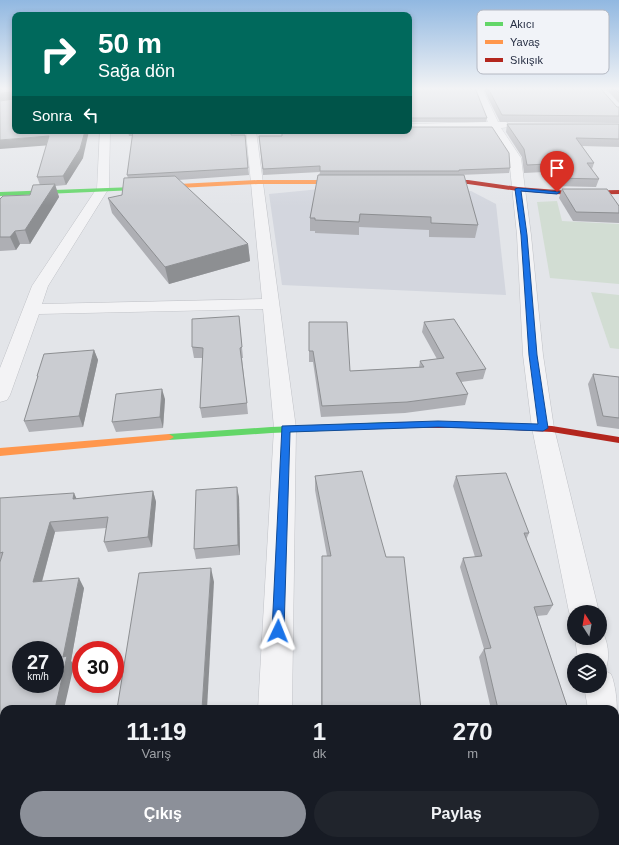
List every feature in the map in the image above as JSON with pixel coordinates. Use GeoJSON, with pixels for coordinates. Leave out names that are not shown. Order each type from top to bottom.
{"type":"FeatureCollection","features":[{"type":"Feature","properties":{"kind":"street"},"geometry":{"type":"LineString","coordinates":[[496,127],[515,158],[524,235],[533,355],[543,428],[582,605]]}},
{"type":"Feature","properties":{"kind":"street"},"geometry":{"type":"LineString","coordinates":[[0,395],[40,286],[103,188],[105,134]]}},
{"type":"Feature","properties":{"kind":"street"},"geometry":{"type":"LineString","coordinates":[[251,134],[285,428],[275,705]]}},
{"type":"Feature","properties":{"kind":"street"},"geometry":{"type":"LineString","coordinates":[[0,194],[103,188],[258,182],[360,182]]}},
{"type":"Feature","properties":{"kind":"street"},"geometry":{"type":"LineString","coordinates":[[422,182],[468,182],[518,189],[570,193],[619,192]]}},
{"type":"Feature","properties":{"kind":"street"},"geometry":{"type":"LineString","coordinates":[[32,309],[272,304]]}},
{"type":"Feature","properties":{"kind":"street"},"geometry":{"type":"LineString","coordinates":[[0,452],[285,428],[438,424],[543,428],[619,440]]}},
{"type":"Feature","properties":{"kind":"street"},"geometry":{"type":"LineString","coordinates":[[602,693],[604,705]]}},
{"type":"Feature","properties":{"kind":"shaded area"},"geometry":{"type":"Polygon","coordinates":[[[351,186],[471,191],[496,204],[506,295],[282,285],[269,194],[351,186]]]}},
{"type":"Feature","properties":{"kind":"shaded area"},"geometry":{"type":"Polygon","coordinates":[[[557,201],[562,221],[619,224],[619,284],[550,278],[537,202],[557,201]]]}},
{"type":"Feature","properties":{"kind":"shaded area"},"geometry":{"type":"Polygon","coordinates":[[[591,292],[619,295],[619,349],[610,348],[591,292]]]}},
{"type":"Feature","properties":{"kind":"building"},"geometry":{"type":"Polygon","coordinates":[[[0,127],[12,127],[12,134],[84,134],[80,149],[63,176],[37,177],[49,136],[0,140],[0,127]]]}},
{"type":"Feature","properties":{"kind":"building"},"geometry":{"type":"Polygon","coordinates":[[[412,127],[492,127],[509,153],[510,168],[459,171],[320,171],[320,166],[263,169],[259,136],[282,136],[282,134],[412,134],[412,127]]]}},
{"type":"Feature","properties":{"kind":"building"},"geometry":{"type":"Polygon","coordinates":[[[509,127],[619,127],[619,139],[576,138],[594,163],[587,163],[599,179],[555,178],[547,164],[527,165],[524,149],[509,127]]]}},
{"type":"Feature","properties":{"kind":"building"},"geometry":{"type":"Polygon","coordinates":[[[133,134],[245,135],[248,168],[127,175],[133,134]]]}},
{"type":"Feature","properties":{"kind":"building"},"geometry":{"type":"Polygon","coordinates":[[[318,175],[464,175],[478,225],[431,223],[431,217],[360,214],[359,222],[315,220],[315,218],[310,218],[318,175]]]}},
{"type":"Feature","properties":{"kind":"building"},"geometry":{"type":"Polygon","coordinates":[[[175,176],[248,244],[165,267],[108,198],[122,195],[124,178],[175,176]]]}},
{"type":"Feature","properties":{"kind":"building"},"geometry":{"type":"Polygon","coordinates":[[[55,184],[25,230],[15,231],[10,237],[0,237],[0,199],[3,196],[30,195],[33,185],[55,184]]]}},
{"type":"Feature","properties":{"kind":"building"},"geometry":{"type":"Polygon","coordinates":[[[562,189],[607,189],[619,206],[619,213],[576,212],[562,189]]]}},
{"type":"Feature","properties":{"kind":"building"},"geometry":{"type":"Polygon","coordinates":[[[239,316],[242,347],[240,348],[247,403],[200,408],[203,348],[192,347],[192,319],[239,316]]]}},
{"type":"Feature","properties":{"kind":"building"},"geometry":{"type":"Polygon","coordinates":[[[454,319],[486,369],[456,373],[468,394],[407,402],[322,406],[313,351],[309,351],[309,322],[347,322],[350,371],[424,367],[420,361],[444,358],[424,322],[454,319]]]}},
{"type":"Feature","properties":{"kind":"building"},"geometry":{"type":"Polygon","coordinates":[[[94,350],[79,416],[24,421],[44,354],[94,350]]]}},
{"type":"Feature","properties":{"kind":"building"},"geometry":{"type":"Polygon","coordinates":[[[593,374],[619,377],[619,418],[603,416],[593,374]]]}},
{"type":"Feature","properties":{"kind":"building"},"geometry":{"type":"Polygon","coordinates":[[[162,389],[160,417],[112,422],[116,394],[162,389]]]}},
{"type":"Feature","properties":{"kind":"building"},"geometry":{"type":"Polygon","coordinates":[[[362,471],[386,557],[404,557],[421,705],[322,705],[322,556],[331,556],[315,476],[362,471]]]}},
{"type":"Feature","properties":{"kind":"building"},"geometry":{"type":"Polygon","coordinates":[[[506,473],[529,533],[524,533],[553,605],[534,607],[567,705],[497,705],[484,649],[491,648],[463,558],[482,556],[456,476],[506,473]]]}},
{"type":"Feature","properties":{"kind":"building"},"geometry":{"type":"Polygon","coordinates":[[[237,487],[238,545],[194,549],[196,490],[237,487]]]}},
{"type":"Feature","properties":{"kind":"building"},"geometry":{"type":"Polygon","coordinates":[[[153,491],[148,537],[104,542],[108,517],[50,522],[33,582],[79,578],[64,652],[64,641],[12,641],[12,693],[59,693],[56,705],[0,705],[0,562],[3,552],[0,553],[0,498],[74,493],[73,499],[153,491]]]}},
{"type":"Feature","properties":{"kind":"building"},"geometry":{"type":"Polygon","coordinates":[[[211,568],[202,705],[118,705],[120,693],[124,693],[124,666],[139,573],[211,568]]]}},
{"type":"Feature","properties":{"kind":"building"},"geometry":{"type":"Polygon","coordinates":[[[67,656],[64,669],[64,657],[67,656]]]}},
{"type":"Feature","properties":{"kind":"traffic: fast"},"geometry":{"type":"LineString","coordinates":[[0,194],[159,187]]}},
{"type":"Feature","properties":{"kind":"traffic: fast"},"geometry":{"type":"LineString","coordinates":[[169,437],[271,430],[391,425]]}},
{"type":"Feature","properties":{"kind":"traffic: slow"},"geometry":{"type":"LineString","coordinates":[[159,187],[258,182],[347,182]]}},
{"type":"Feature","properties":{"kind":"traffic: slow"},"geometry":{"type":"LineString","coordinates":[[0,452],[169,437]]}},
{"type":"Feature","properties":{"kind":"traffic: jam"},"geometry":{"type":"LineString","coordinates":[[435,182],[468,182],[518,189],[570,193],[619,192]]}},
{"type":"Feature","properties":{"kind":"traffic: jam"},"geometry":{"type":"LineString","coordinates":[[391,425],[474,425],[552,429],[619,440]]}},
{"type":"Feature","properties":{"kind":"route"},"geometry":{"type":"LineString","coordinates":[[278,631],[285,428],[438,424],[543,428],[533,355],[524,235],[518,189],[557,192]]}}]}
